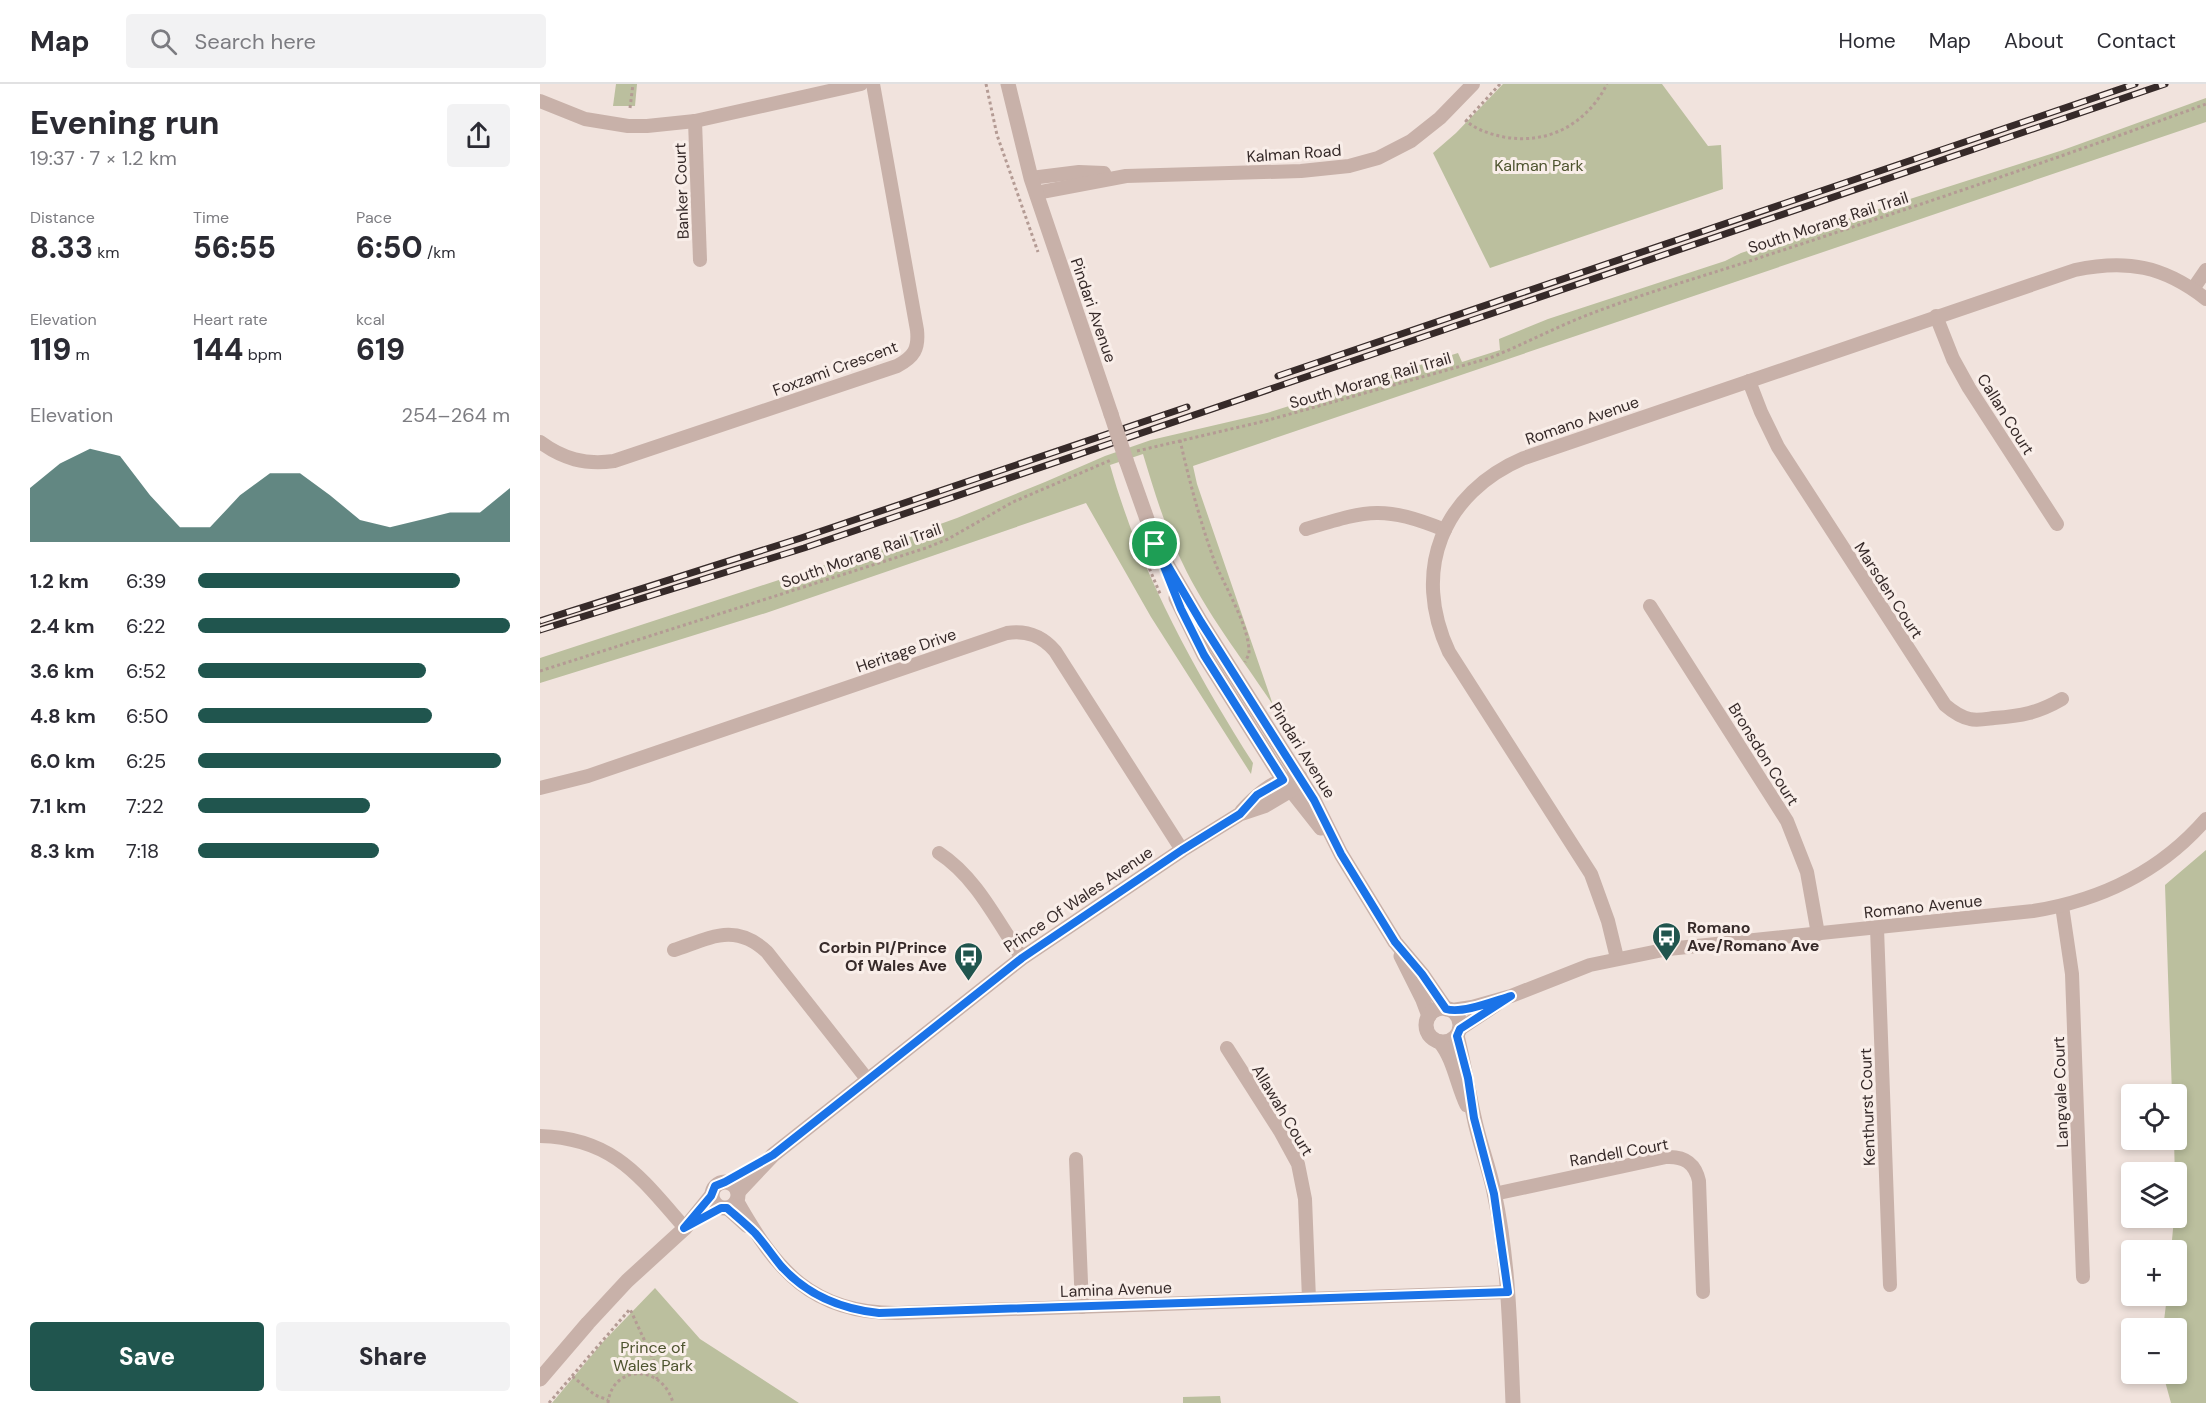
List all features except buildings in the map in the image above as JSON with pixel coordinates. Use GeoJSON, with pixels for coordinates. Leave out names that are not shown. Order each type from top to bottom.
{"type":"FeatureCollection","features":[{"type":"Feature","properties":{"kind":"street"},"geometry":{"type":"LineString","coordinates":[[540,101],[585,119],[628,126],[647,126],[695,121],[861,84]]}},
{"type":"Feature","properties":{"kind":"street","name":"Foxzami Crescent"},"geometry":{"type":"LineString","coordinates":[[540,442],[569,459],[600,463],[614,461],[897,366],[911,356],[918,346],[917,330],[873,84]]}},
{"type":"Feature","properties":{"kind":"street","name":"Pindari Avenue"},"geometry":{"type":"LineString","coordinates":[[1008,84],[1034,186],[1123,457],[1181,609],[1204,655],[1287,785],[1341,854]]}},
{"type":"Feature","properties":{"kind":"street","name":"Kalman Road"},"geometry":{"type":"LineString","coordinates":[[1034,186],[1079,172],[1126,176],[1310,170],[1349,166],[1366,162],[1394,150],[1426,130],[1473,84]]}},
{"type":"Feature","properties":{"kind":"street","name":"Banker Court"},"geometry":{"type":"LineString","coordinates":[[695,121],[700,260]]}},
{"type":"Feature","properties":{"kind":"street","name":"Romano Avenue"},"geometry":{"type":"LineString","coordinates":[[1617,958],[1608,921],[1591,874],[1449,652],[1436,620],[1432,589],[1437,552],[1454,513],[1477,485],[1508,465],[2075,270],[2100,265],[2125,264],[2144,267],[2161,271],[2206,298]]}},
{"type":"Feature","properties":{"kind":"street"},"geometry":{"type":"LineString","coordinates":[[2193,289],[2206,270]]}},
{"type":"Feature","properties":{"kind":"street","name":"Callan Court"},"geometry":{"type":"LineString","coordinates":[[1936,316],[1953,359],[1969,388],[2057,524]]}},
{"type":"Feature","properties":{"kind":"street","name":"Marsden Court"},"geometry":{"type":"LineString","coordinates":[[1749,381],[1778,447],[1944,705],[1961,716],[1981,719],[2025,716],[2062,699]]}},
{"type":"Feature","properties":{"kind":"street"},"geometry":{"type":"LineString","coordinates":[[1306,529],[1353,515],[1381,512],[1412,517],[1445,530]]}},
{"type":"Feature","properties":{"kind":"street","name":"Pindari Avenue"},"geometry":{"type":"LineString","coordinates":[[1155,544],[1180,588],[1314,800],[1341,854],[1395,942],[1409,975],[1423,999],[1429,1017]]}},
{"type":"Feature","properties":{"kind":"street","name":"Bronsdon Court"},"geometry":{"type":"LineString","coordinates":[[1650,606],[1787,821],[1807,872],[1818,934]]}},
{"type":"Feature","properties":{"kind":"street","name":"Heritage Drive"},"geometry":{"type":"LineString","coordinates":[[540,788],[588,776],[1006,633],[1017,632],[1034,635],[1055,651],[1182,850]]}},
{"type":"Feature","properties":{"kind":"street","name":"Prince Of Wales Avenue"},"geometry":{"type":"LineString","coordinates":[[542,1373],[627,1281],[684,1228],[727,1201],[773,1155],[867,1079],[1022,958],[1182,850],[1240,814],[1264,806],[1287,785],[1300,777]]}},
{"type":"Feature","properties":{"kind":"street","name":"Romano Avenue"},"geometry":{"type":"LineString","coordinates":[[1449,1010],[1472,1007],[1511,996],[1568,972],[1617,958],[1668,949],[2062,906],[2107,892],[2147,872],[2173,852],[2206,819]]}},
{"type":"Feature","properties":{"kind":"street"},"geometry":{"type":"LineString","coordinates":[[939,853],[952,861],[969,878],[1022,958]]}},
{"type":"Feature","properties":{"kind":"street","name":"Langvale Court"},"geometry":{"type":"LineString","coordinates":[[2062,906],[2073,994],[2083,1277]]}},
{"type":"Feature","properties":{"kind":"street","name":"Kenthurst Court"},"geometry":{"type":"LineString","coordinates":[[1877,928],[1890,1285]]}},
{"type":"Feature","properties":{"kind":"street"},"geometry":{"type":"LineString","coordinates":[[674,950],[720,935],[738,934],[752,940],[767,952],[867,1079]]}},
{"type":"Feature","properties":{"kind":"street","name":"Pindari Avenue"},"geometry":{"type":"LineString","coordinates":[[1395,942],[1449,1010]]}},
{"type":"Feature","properties":{"kind":"street","name":"Romano Avenue"},"geometry":{"type":"LineString","coordinates":[[1458,1033],[1511,996]]}},
{"type":"Feature","properties":{"kind":"street"},"geometry":{"type":"LineString","coordinates":[[1474,1118],[1458,1087],[1446,1050],[1431,1036],[1426,1027],[1429,1017],[1436,1010],[1449,1010],[1459,1019],[1458,1033],[1474,1118],[1494,1194],[1508,1292],[1513,1403]]}},
{"type":"Feature","properties":{"kind":"street"},"geometry":{"type":"LineString","coordinates":[[1440,1042],[1449,1041],[1458,1033]]}},
{"type":"Feature","properties":{"kind":"street","name":"Allawah Court"},"geometry":{"type":"LineString","coordinates":[[1227,1048],[1280,1131],[1298,1164],[1305,1199],[1309,1299]]}},
{"type":"Feature","properties":{"kind":"street"},"geometry":{"type":"LineString","coordinates":[[540,1136],[571,1138],[606,1151],[636,1173],[684,1228]]}},
{"type":"Feature","properties":{"kind":"street","name":"Prince Of Wales Avenue"},"geometry":{"type":"LineString","coordinates":[[727,1201],[715,1186],[773,1155]]}},
{"type":"Feature","properties":{"kind":"street","name":"Randell Court"},"geometry":{"type":"LineString","coordinates":[[1494,1194],[1666,1157],[1684,1159],[1694,1167],[1699,1181],[1703,1292]]}},
{"type":"Feature","properties":{"kind":"street"},"geometry":{"type":"LineString","coordinates":[[1076,1159],[1082,1307]]}},
{"type":"Feature","properties":{"kind":"street","name":"Lamina Avenue"},"geometry":{"type":"LineString","coordinates":[[727,1201],[780,1264],[802,1286],[817,1296],[850,1310],[898,1313],[1508,1292]]}},
{"type":"Feature","properties":{"kind":"path"},"geometry":{"type":"LineString","coordinates":[[630,108],[633,84]]}},
{"type":"Feature","properties":{"kind":"path"},"geometry":{"type":"LineString","coordinates":[[1500,84],[1466,121],[1494,135],[1525,139],[1546,136],[1569,126],[1587,112],[1607,84]]}},
{"type":"Feature","properties":{"kind":"path","name":"South Morang Rail Trail"},"geometry":{"type":"LineString","coordinates":[[540,670],[844,576],[926,548],[948,539],[1013,502],[1123,457],[1180,440],[1272,420],[1490,358],[1526,344],[1573,320],[1643,294],[2053,160],[2206,104]]}},
{"type":"Feature","properties":{"kind":"path"},"geometry":{"type":"LineString","coordinates":[[1180,440],[1189,481],[1214,561],[1234,604],[1249,647],[1250,654],[1246,661],[1232,670]]}},
{"type":"Feature","properties":{"kind":"path"},"geometry":{"type":"LineString","coordinates":[[549,1403],[630,1309],[654,1361],[657,1379]]}},
{"type":"Feature","properties":{"kind":"path"},"geometry":{"type":"LineString","coordinates":[[572,1376],[595,1395],[608,1401],[611,1390],[624,1377],[641,1373],[657,1379],[667,1387],[673,1403]]}},
{"type":"Feature","properties":{"kind":"green space"},"geometry":{"type":"Polygon","coordinates":[[[616,84],[637,84],[635,106],[613,106],[616,84]]]}},
{"type":"Feature","properties":{"kind":"green space","name":"Kalman Park"},"geometry":{"type":"Polygon","coordinates":[[[1503,84],[1662,84],[1708,146],[1721,145],[1723,189],[1490,268],[1433,153],[1456,133],[1503,84]]]}},
{"type":"Feature","properties":{"kind":"green space"},"geometry":{"type":"Polygon","coordinates":[[[2206,98],[2206,122],[1193,466],[1197,484],[1273,705],[1213,617],[1192,581],[1165,522],[1143,454],[1110,465],[1122,505],[1153,582],[1190,656],[1253,763],[1251,774],[1151,617],[1086,503],[766,613],[540,683],[540,658],[840,560],[957,518],[1105,456],[1151,440],[1267,413],[1458,353],[1462,362],[1500,350],[1499,339],[1548,319],[1725,261],[1741,253],[2063,150],[2206,98]]]}},
{"type":"Feature","properties":{"kind":"green space"},"geometry":{"type":"Polygon","coordinates":[[[2206,850],[2206,1403],[2171,1403],[2166,1384],[2187,1384],[2187,1318],[2164,1318],[2166,1306],[2187,1306],[2187,1240],[2172,1240],[2173,1228],[2187,1228],[2187,1162],[2175,1162],[2174,1150],[2187,1150],[2187,1084],[2172,1084],[2165,885],[2206,850]]]}},
{"type":"Feature","properties":{"kind":"green space","name":"Prince of Wales Park"},"geometry":{"type":"Polygon","coordinates":[[[655,1288],[700,1339],[799,1403],[552,1403],[602,1343],[655,1288]]]}},
{"type":"Feature","properties":{"kind":"green space"},"geometry":{"type":"Polygon","coordinates":[[[1220,1396],[1221,1403],[1183,1403],[1183,1397],[1220,1396]]]}},
{"type":"Feature","properties":{"kind":"railway"},"geometry":{"type":"LineString","coordinates":[[1278,376],[2135,84]]}},
{"type":"Feature","properties":{"kind":"railway"},"geometry":{"type":"LineString","coordinates":[[540,630],[804,548],[2165,84]]}},
{"type":"Feature","properties":{"kind":"railway"},"geometry":{"type":"LineString","coordinates":[[540,621],[801,538],[1187,407]]}},
{"type":"Feature","properties":{"kind":"place","name":"Romano Ave/Romano Ave"},"geometry":{"type":"Point","coordinates":[1666,962]}},
{"type":"Feature","properties":{"kind":"place","name":"Corbin Pl/Prince Of Wales Ave"},"geometry":{"type":"Point","coordinates":[968,982]}},
{"type":"Feature","properties":{"kind":"route"},"geometry":{"type":"LineString","coordinates":[[1155,544],[1201,622],[1314,800],[1341,854],[1395,942],[1422,974],[1446,1009],[1472,1007],[1511,996],[1460,1029],[1457,1036],[1468,1078],[1474,1118],[1494,1194],[1508,1292],[879,1313],[850,1310],[817,1296],[802,1286],[780,1264],[755,1233],[727,1208],[721,1208],[684,1228],[711,1196],[711,1192],[718,1183],[725,1182],[773,1155],[1022,958],[1182,850],[1240,814],[1257,795],[1283,780],[1193,635],[1155,544]]}}]}
